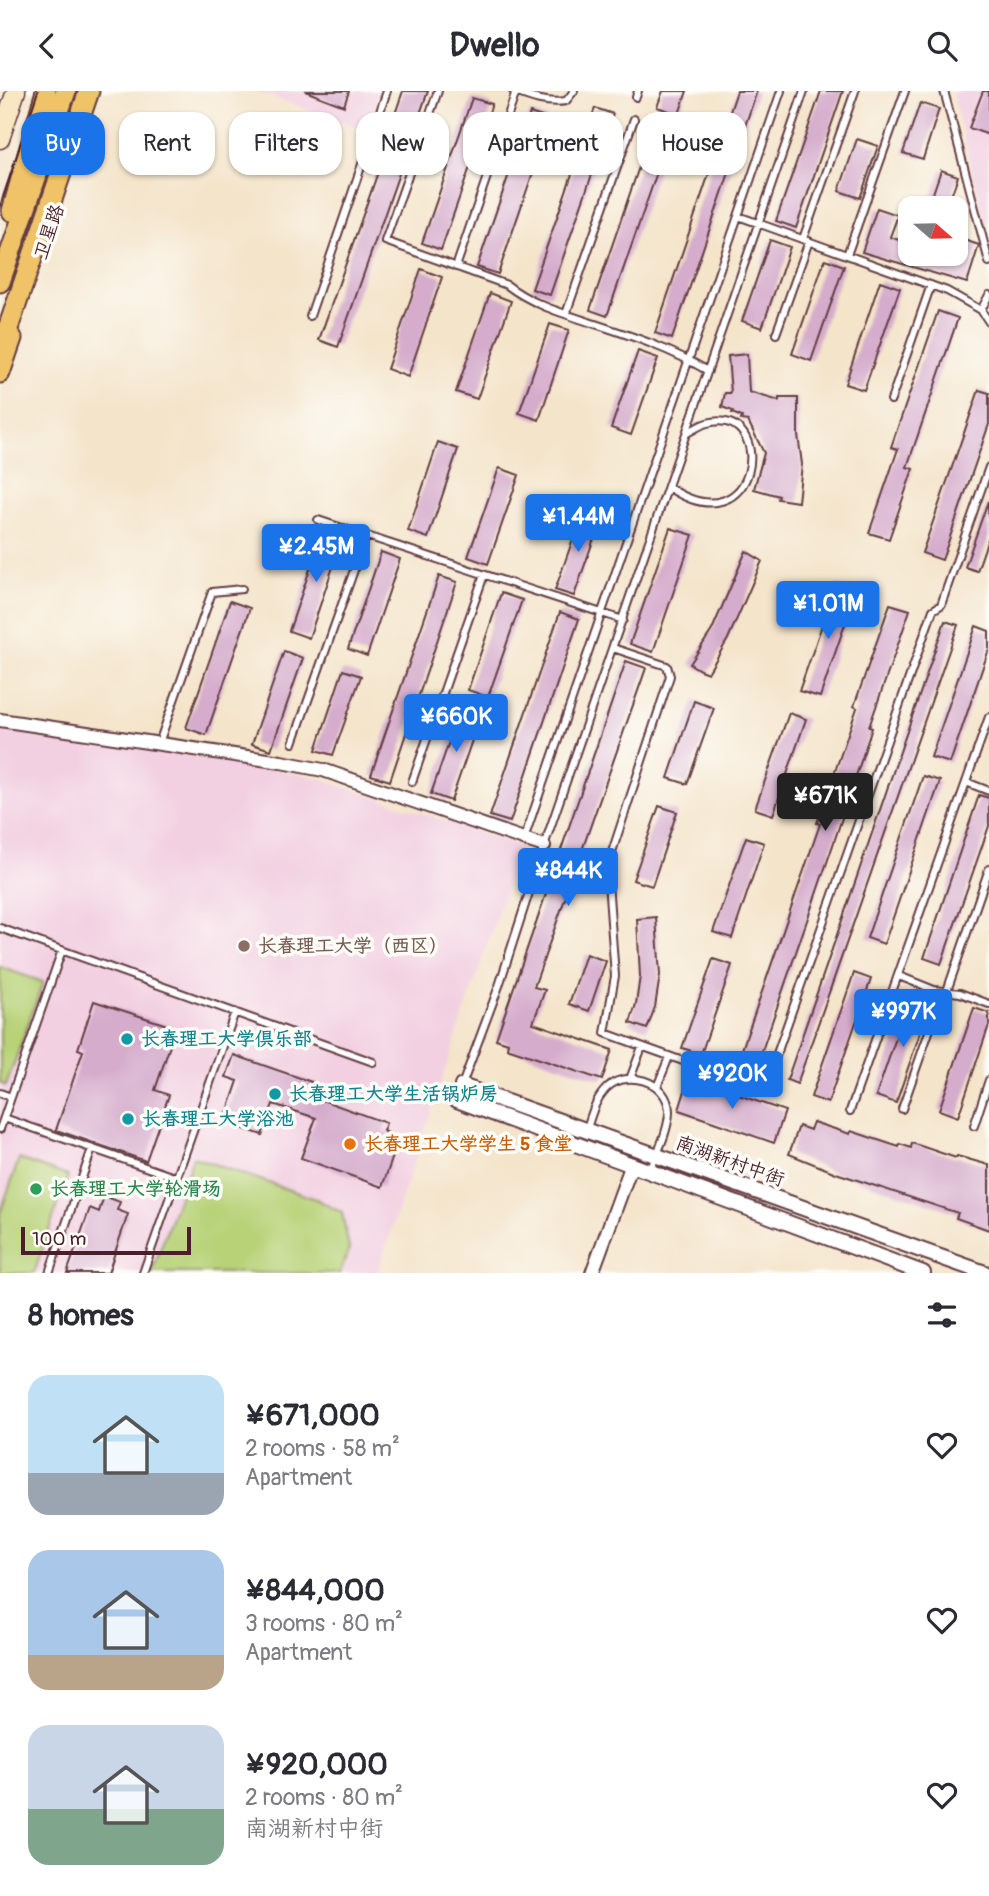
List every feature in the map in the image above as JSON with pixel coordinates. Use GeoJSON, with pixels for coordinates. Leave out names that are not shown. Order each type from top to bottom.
{"type":"FeatureCollection","features":[{"type":"Feature","properties":{"kind":"main road"},"geometry":{"type":"LineString","coordinates":[[0,139],[16,91]]}},
{"type":"Feature","properties":{"kind":"main road"},"geometry":{"type":"LineString","coordinates":[[0,252],[46,91]]}},
{"type":"Feature","properties":{"kind":"main road"},"geometry":{"type":"LineString","coordinates":[[0,282],[66,91]]}},
{"type":"Feature","properties":{"kind":"main road","name":"卫星路"},"geometry":{"type":"LineString","coordinates":[[0,293],[72,91]]}},
{"type":"Feature","properties":{"kind":"main road"},"geometry":{"type":"LineString","coordinates":[[0,352],[89,91]]}},
{"type":"Feature","properties":{"kind":"main road","name":"卫星路"},"geometry":{"type":"LineString","coordinates":[[0,373],[98,91]]}},
{"type":"Feature","properties":{"kind":"street"},"geometry":{"type":"LineString","coordinates":[[0,720],[323,770],[544,846]]}},
{"type":"Feature","properties":{"kind":"street","name":"南湖新村中街"},"geometry":{"type":"LineString","coordinates":[[459,1093],[587,1130],[985,1273]]}},
{"type":"Feature","properties":{"kind":"street","name":"南湖新村中街"},"geometry":{"type":"LineString","coordinates":[[459,1093],[582,1145],[923,1273]]}},
{"type":"Feature","properties":{"kind":"street"},"geometry":{"type":"LineString","coordinates":[[592,1273],[632,1164]]}},
{"type":"Feature","properties":{"kind":"lane"},"geometry":{"type":"LineString","coordinates":[[310,316],[387,91]]}},
{"type":"Feature","properties":{"kind":"lane"},"geometry":{"type":"LineString","coordinates":[[439,91],[385,241],[507,285],[522,297],[656,345],[708,371]]}},
{"type":"Feature","properties":{"kind":"lane"},"geometry":{"type":"LineString","coordinates":[[456,267],[514,92],[556,103],[566,101],[574,91]]}},
{"type":"Feature","properties":{"kind":"lane"},"geometry":{"type":"LineString","coordinates":[[524,839],[781,91]]}},
{"type":"Feature","properties":{"kind":"lane"},"geometry":{"type":"LineString","coordinates":[[459,1093],[499,986],[544,846],[804,91]]}},
{"type":"Feature","properties":{"kind":"lane"},"geometry":{"type":"LineString","coordinates":[[776,334],[855,91]]}},
{"type":"Feature","properties":{"kind":"lane"},"geometry":{"type":"LineString","coordinates":[[847,255],[905,91]]}},
{"type":"Feature","properties":{"kind":"lane"},"geometry":{"type":"LineString","coordinates":[[944,91],[989,262]]}},
{"type":"Feature","properties":{"kind":"lane"},"geometry":{"type":"LineString","coordinates":[[566,314],[634,119]]}},
{"type":"Feature","properties":{"kind":"lane"},"geometry":{"type":"LineString","coordinates":[[738,216],[931,285],[981,310],[989,322]]}},
{"type":"Feature","properties":{"kind":"lane"},"geometry":{"type":"LineString","coordinates":[[891,400],[931,285]]}},
{"type":"Feature","properties":{"kind":"lane"},"geometry":{"type":"LineString","coordinates":[[981,310],[989,295]]}},
{"type":"Feature","properties":{"kind":"lane"},"geometry":{"type":"LineString","coordinates":[[668,487],[685,499],[704,504],[725,499],[742,488],[751,468],[749,444],[741,431],[720,422],[706,423],[687,433]]}},
{"type":"Feature","properties":{"kind":"lane"},"geometry":{"type":"LineString","coordinates":[[612,648],[667,666],[670,676],[610,857],[608,881],[615,976],[605,1033],[744,1083],[764,1080],[773,1065],[933,610],[941,605],[989,467]]}},
{"type":"Feature","properties":{"kind":"lane"},"geometry":{"type":"LineString","coordinates":[[318,520],[623,620]]}},
{"type":"Feature","properties":{"kind":"lane"},"geometry":{"type":"LineString","coordinates":[[293,743],[366,536]]}},
{"type":"Feature","properties":{"kind":"lane"},"geometry":{"type":"LineString","coordinates":[[412,782],[484,575]]}},
{"type":"Feature","properties":{"kind":"lane"},"geometry":{"type":"LineString","coordinates":[[159,743],[212,592],[242,589]]}},
{"type":"Feature","properties":{"kind":"lane"},"geometry":{"type":"LineString","coordinates":[[850,1111],[989,717]]}},
{"type":"Feature","properties":{"kind":"lane"},"geometry":{"type":"LineString","coordinates":[[966,782],[989,791]]}},
{"type":"Feature","properties":{"kind":"lane"},"geometry":{"type":"LineString","coordinates":[[902,1109],[989,869]]}},
{"type":"Feature","properties":{"kind":"lane"},"geometry":{"type":"LineString","coordinates":[[0,928],[373,1062]]}},
{"type":"Feature","properties":{"kind":"lane"},"geometry":{"type":"LineString","coordinates":[[0,1129],[62,950]]}},
{"type":"Feature","properties":{"kind":"lane"},"geometry":{"type":"LineString","coordinates":[[899,977],[934,990],[960,993],[989,1004]]}},
{"type":"Feature","properties":{"kind":"lane"},"geometry":{"type":"LineString","coordinates":[[144,1273],[235,1012]]}},
{"type":"Feature","properties":{"kind":"lane"},"geometry":{"type":"LineString","coordinates":[[630,1079],[642,1047]]}},
{"type":"Feature","properties":{"kind":"lane"},"geometry":{"type":"LineString","coordinates":[[657,1087],[669,1057]]}},
{"type":"Feature","properties":{"kind":"lane"},"geometry":{"type":"LineString","coordinates":[[582,1145],[595,1105],[605,1089],[619,1080],[646,1081],[664,1094],[669,1112],[650,1171]]}},
{"type":"Feature","properties":{"kind":"lane"},"geometry":{"type":"LineString","coordinates":[[974,1126],[989,1080]]}},
{"type":"Feature","properties":{"kind":"lane"},"geometry":{"type":"LineString","coordinates":[[0,1093],[11,1097]]}},
{"type":"Feature","properties":{"kind":"lane"},"geometry":{"type":"LineString","coordinates":[[4,1118],[177,1178]]}},
{"type":"Feature","properties":{"kind":"lane"},"geometry":{"type":"LineString","coordinates":[[49,1273],[92,1149]]}},
{"type":"Feature","properties":{"kind":"shaded area"},"geometry":{"type":"Polygon","coordinates":[[[255,91],[380,91],[372,112],[356,112],[356,126],[342,122],[342,112],[315,112],[255,91]]]}},
{"type":"Feature","properties":{"kind":"shaded area"},"geometry":{"type":"Polygon","coordinates":[[[952,91],[989,91],[988,237],[957,111],[952,91]]]}},
{"type":"Feature","properties":{"kind":"shaded area","name":"长春理工大学（西区）"},"geometry":{"type":"Polygon","coordinates":[[[0,727],[239,763],[319,778],[520,846],[377,1273],[0,1273],[0,727]]]}},
{"type":"Feature","properties":{"kind":"green space"},"geometry":{"type":"Polygon","coordinates":[[[0,967],[43,982],[6,1086],[0,1083],[0,967]]]}},
{"type":"Feature","properties":{"kind":"green space"},"geometry":{"type":"Polygon","coordinates":[[[193,1157],[316,1199],[342,1213],[349,1249],[340,1273],[152,1273],[193,1157]]]}},
{"type":"Feature","properties":{"kind":"green space"},"geometry":{"type":"Polygon","coordinates":[[[19,1159],[68,1176],[34,1273],[0,1273],[0,1214],[19,1159]]]}},
{"type":"Feature","properties":{"kind":"building"},"geometry":{"type":"Polygon","coordinates":[[[305,91],[349,91],[344,106],[305,91]]]}},
{"type":"Feature","properties":{"kind":"building"},"geometry":{"type":"Polygon","coordinates":[[[403,91],[428,91],[421,112],[396,112],[403,91]]]}},
{"type":"Feature","properties":{"kind":"building"},"geometry":{"type":"Polygon","coordinates":[[[663,91],[687,91],[680,112],[657,107],[663,91]]]}},
{"type":"Feature","properties":{"kind":"building"},"geometry":{"type":"Polygon","coordinates":[[[737,91],[757,91],[747,120],[747,112],[730,112],[737,91]]]}},
{"type":"Feature","properties":{"kind":"building"},"geometry":{"type":"Polygon","coordinates":[[[821,91],[843,91],[796,228],[776,221],[821,91]]]}},
{"type":"Feature","properties":{"kind":"building"},"geometry":{"type":"Polygon","coordinates":[[[983,91],[989,91],[989,135],[969,128],[983,91]]]}},
{"type":"Feature","properties":{"kind":"building"},"geometry":{"type":"Polygon","coordinates":[[[472,98],[492,104],[489,112],[467,112],[472,98]]]}},
{"type":"Feature","properties":{"kind":"building"},"geometry":{"type":"Polygon","coordinates":[[[920,103],[939,109],[923,159],[903,153],[920,103]]]}},
{"type":"Feature","properties":{"kind":"building"},"geometry":{"type":"Polygon","coordinates":[[[463,124],[463,175],[467,175],[441,250],[422,243],[445,175],[449,175],[449,165],[463,124]]]}},
{"type":"Feature","properties":{"kind":"building"},"geometry":{"type":"Polygon","coordinates":[[[857,139],[878,146],[860,198],[839,191],[857,139]]]}},
{"type":"Feature","properties":{"kind":"building"},"geometry":{"type":"Polygon","coordinates":[[[941,170],[958,176],[951,196],[932,196],[941,170]]]}},
{"type":"Feature","properties":{"kind":"building"},"geometry":{"type":"Polygon","coordinates":[[[637,173],[637,175],[656,175],[607,316],[590,310],[637,173]]]}},
{"type":"Feature","properties":{"kind":"building"},"geometry":{"type":"Polygon","coordinates":[[[377,175],[398,175],[338,347],[319,340],[377,175]]]}},
{"type":"Feature","properties":{"kind":"building"},"geometry":{"type":"Polygon","coordinates":[[[509,175],[532,175],[498,274],[477,267],[509,175]]]}},
{"type":"Feature","properties":{"kind":"building"},"geometry":{"type":"Polygon","coordinates":[[[572,175],[592,175],[550,295],[532,289],[572,175]]]}},
{"type":"Feature","properties":{"kind":"building"},"geometry":{"type":"Polygon","coordinates":[[[709,175],[728,175],[672,339],[655,333],[709,175]]]}},
{"type":"Feature","properties":{"kind":"building"},"geometry":{"type":"Polygon","coordinates":[[[877,208],[898,215],[890,237],[898,240],[898,263],[862,252],[877,208]]]}},
{"type":"Feature","properties":{"kind":"building"},"geometry":{"type":"Polygon","coordinates":[[[770,240],[790,247],[762,328],[742,321],[770,240]]]}},
{"type":"Feature","properties":{"kind":"building"},"geometry":{"type":"Polygon","coordinates":[[[968,241],[979,245],[967,283],[909,266],[968,266],[968,241]]]}},
{"type":"Feature","properties":{"kind":"building"},"geometry":{"type":"Polygon","coordinates":[[[825,259],[844,266],[811,361],[792,354],[825,259]]]}},
{"type":"Feature","properties":{"kind":"building"},"geometry":{"type":"Polygon","coordinates":[[[421,269],[442,277],[408,377],[387,369],[421,269]]]}},
{"type":"Feature","properties":{"kind":"building"},"geometry":{"type":"Polygon","coordinates":[[[880,281],[900,288],[864,390],[845,384],[880,281]]]}},
{"type":"Feature","properties":{"kind":"building"},"geometry":{"type":"Polygon","coordinates":[[[490,293],[511,301],[477,399],[456,392],[490,293]]]}},
{"type":"Feature","properties":{"kind":"building"},"geometry":{"type":"Polygon","coordinates":[[[938,311],[958,318],[907,467],[913,469],[889,539],[869,533],[898,449],[891,447],[938,311]]]}},
{"type":"Feature","properties":{"kind":"building"},"geometry":{"type":"Polygon","coordinates":[[[550,324],[569,330],[539,420],[519,413],[550,324]]]}},
{"type":"Feature","properties":{"kind":"building"},"geometry":{"type":"Polygon","coordinates":[[[638,351],[658,358],[631,435],[611,428],[638,351]]]}},
{"type":"Feature","properties":{"kind":"building"},"geometry":{"type":"Polygon","coordinates":[[[747,354],[749,392],[779,401],[779,398],[798,398],[798,435],[802,464],[798,502],[778,499],[779,496],[754,489],[764,453],[748,421],[741,420],[742,417],[722,407],[725,393],[731,393],[728,356],[747,354]]]}},
{"type":"Feature","properties":{"kind":"building"},"geometry":{"type":"Polygon","coordinates":[[[979,390],[989,393],[989,424],[942,560],[922,553],[979,390]]]}},
{"type":"Feature","properties":{"kind":"building"},"geometry":{"type":"Polygon","coordinates":[[[438,442],[458,449],[428,538],[408,531],[438,442]]]}},
{"type":"Feature","properties":{"kind":"building"},"geometry":{"type":"Polygon","coordinates":[[[499,468],[519,475],[488,564],[468,557],[499,468]]]}},
{"type":"Feature","properties":{"kind":"building"},"geometry":{"type":"Polygon","coordinates":[[[988,501],[989,536],[977,571],[965,567],[988,501]]]}},
{"type":"Feature","properties":{"kind":"building"},"geometry":{"type":"Polygon","coordinates":[[[583,511],[601,518],[574,596],[555,590],[583,511]]]}},
{"type":"Feature","properties":{"kind":"building"},"geometry":{"type":"Polygon","coordinates":[[[670,528],[693,535],[653,652],[630,644],[670,528]]]}},
{"type":"Feature","properties":{"kind":"building"},"geometry":{"type":"Polygon","coordinates":[[[323,531],[343,537],[309,638],[289,631],[323,531]]]}},
{"type":"Feature","properties":{"kind":"building"},"geometry":{"type":"Polygon","coordinates":[[[746,551],[762,561],[728,639],[708,673],[690,664],[712,630],[746,551]]]}},
{"type":"Feature","properties":{"kind":"building"},"geometry":{"type":"Polygon","coordinates":[[[381,552],[400,559],[367,656],[348,649],[381,552]]]}},
{"type":"Feature","properties":{"kind":"building"},"geometry":{"type":"Polygon","coordinates":[[[439,576],[457,582],[390,781],[371,775],[439,576]]]}},
{"type":"Feature","properties":{"kind":"building"},"geometry":{"type":"Polygon","coordinates":[[[836,585],[856,592],[820,697],[799,691],[836,585]]]}},
{"type":"Feature","properties":{"kind":"building"},"geometry":{"type":"Polygon","coordinates":[[[501,593],[522,600],[488,697],[468,690],[501,593]]]}},
{"type":"Feature","properties":{"kind":"building"},"geometry":{"type":"Polygon","coordinates":[[[230,601],[250,608],[206,735],[186,728],[230,601]]]}},
{"type":"Feature","properties":{"kind":"building"},"geometry":{"type":"Polygon","coordinates":[[[890,604],[910,610],[755,1071],[737,1064],[820,824],[817,823],[857,708],[854,706],[890,604]]]}},
{"type":"Feature","properties":{"kind":"building"},"geometry":{"type":"Polygon","coordinates":[[[560,612],[579,619],[510,822],[490,816],[560,612]]]}},
{"type":"Feature","properties":{"kind":"building"},"geometry":{"type":"Polygon","coordinates":[[[945,621],[958,625],[797,1084],[787,1080],[945,621]]]}},
{"type":"Feature","properties":{"kind":"building"},"geometry":{"type":"Polygon","coordinates":[[[976,626],[989,631],[989,649],[950,763],[931,757],[976,626]]]}},
{"type":"Feature","properties":{"kind":"building"},"geometry":{"type":"Polygon","coordinates":[[[284,651],[303,658],[271,750],[252,744],[284,651]]]}},
{"type":"Feature","properties":{"kind":"building"},"geometry":{"type":"Polygon","coordinates":[[[626,661],[646,668],[534,987],[545,990],[533,1023],[612,1050],[602,1080],[507,1048],[508,1043],[496,1039],[626,661]]]}},
{"type":"Feature","properties":{"kind":"building"},"geometry":{"type":"Polygon","coordinates":[[[343,670],[361,676],[333,755],[316,750],[343,670]]]}},
{"type":"Feature","properties":{"kind":"building"},"geometry":{"type":"Polygon","coordinates":[[[694,701],[714,708],[687,784],[668,778],[694,701]]]}},
{"type":"Feature","properties":{"kind":"building"},"geometry":{"type":"Polygon","coordinates":[[[461,707],[481,714],[451,801],[431,794],[461,707]]]}},
{"type":"Feature","properties":{"kind":"building"},"geometry":{"type":"Polygon","coordinates":[[[789,713],[806,719],[773,815],[755,809],[789,713]]]}},
{"type":"Feature","properties":{"kind":"building"},"geometry":{"type":"Polygon","coordinates":[[[923,776],[940,781],[884,944],[867,938],[923,776]]]}},
{"type":"Feature","properties":{"kind":"building"},"geometry":{"type":"Polygon","coordinates":[[[979,795],[989,798],[989,826],[941,964],[924,958],[979,795]]]}},
{"type":"Feature","properties":{"kind":"building"},"geometry":{"type":"Polygon","coordinates":[[[659,806],[677,812],[652,886],[633,880],[659,806]]]}},
{"type":"Feature","properties":{"kind":"building"},"geometry":{"type":"Polygon","coordinates":[[[746,837],[764,843],[732,938],[713,932],[746,837]]]}},
{"type":"Feature","properties":{"kind":"building"},"geometry":{"type":"Polygon","coordinates":[[[656,917],[660,975],[655,1007],[647,1029],[630,1023],[640,976],[637,919],[656,917]]]}},
{"type":"Feature","properties":{"kind":"building"},"geometry":{"type":"Polygon","coordinates":[[[586,954],[606,961],[589,1011],[569,1004],[586,954]]]}},
{"type":"Feature","properties":{"kind":"building"},"geometry":{"type":"Polygon","coordinates":[[[713,959],[732,965],[701,1054],[682,1048],[713,959]]]}},
{"type":"Feature","properties":{"kind":"building"},"geometry":{"type":"Polygon","coordinates":[[[854,973],[871,979],[828,1103],[811,1097],[854,973]]]}},
{"type":"Feature","properties":{"kind":"building"},"geometry":{"type":"Polygon","coordinates":[[[911,994],[931,1001],[896,1103],[876,1096],[911,994]]]}},
{"type":"Feature","properties":{"kind":"building"},"geometry":{"type":"Polygon","coordinates":[[[94,1001],[176,1028],[155,1090],[169,1095],[146,1161],[56,1130],[83,1051],[78,1049],[94,1001]]]}},
{"type":"Feature","properties":{"kind":"building"},"geometry":{"type":"Polygon","coordinates":[[[974,1008],[989,1013],[989,1025],[958,1117],[939,1110],[974,1008]]]}},
{"type":"Feature","properties":{"kind":"building"},"geometry":{"type":"Polygon","coordinates":[[[234,1055],[320,1085],[316,1098],[386,1123],[383,1131],[391,1134],[388,1142],[397,1145],[382,1187],[301,1158],[316,1118],[273,1104],[262,1135],[224,1122],[238,1081],[226,1077],[234,1055]]]}},
{"type":"Feature","properties":{"kind":"building"},"geometry":{"type":"Polygon","coordinates":[[[689,1078],[785,1111],[774,1143],[679,1110],[689,1078]]]}},
{"type":"Feature","properties":{"kind":"building"},"geometry":{"type":"Polygon","coordinates":[[[813,1122],[899,1147],[900,1144],[911,1148],[912,1143],[956,1158],[957,1156],[989,1165],[989,1230],[956,1218],[958,1213],[836,1173],[789,1154],[799,1126],[810,1130],[813,1122]]]}},
{"type":"Feature","properties":{"kind":"building"},"geometry":{"type":"Polygon","coordinates":[[[104,1196],[120,1202],[117,1210],[128,1214],[108,1273],[67,1273],[90,1208],[99,1212],[104,1196]]]}},
{"type":"Feature","properties":{"kind":"tram line"},"geometry":{"type":"LineString","coordinates":[[0,206],[38,91]]}},
{"type":"Feature","properties":{"kind":"place","name":"长春理工大学（西区）"},"geometry":{"type":"Point","coordinates":[244,946]}},
{"type":"Feature","properties":{"kind":"place","name":"长春理工大学俱乐部"},"geometry":{"type":"Point","coordinates":[127,1039]}},
{"type":"Feature","properties":{"kind":"place","name":"长春理工大学生活锅炉房"},"geometry":{"type":"Point","coordinates":[275,1094]}},
{"type":"Feature","properties":{"kind":"place","name":"长春理工大学浴池"},"geometry":{"type":"Point","coordinates":[128,1119]}},
{"type":"Feature","properties":{"kind":"place","name":"长春理工大学学生 5 食堂"},"geometry":{"type":"Point","coordinates":[350,1144]}},
{"type":"Feature","properties":{"kind":"place","name":"长春理工大学轮滑场"},"geometry":{"type":"Point","coordinates":[36,1189]}}]}
